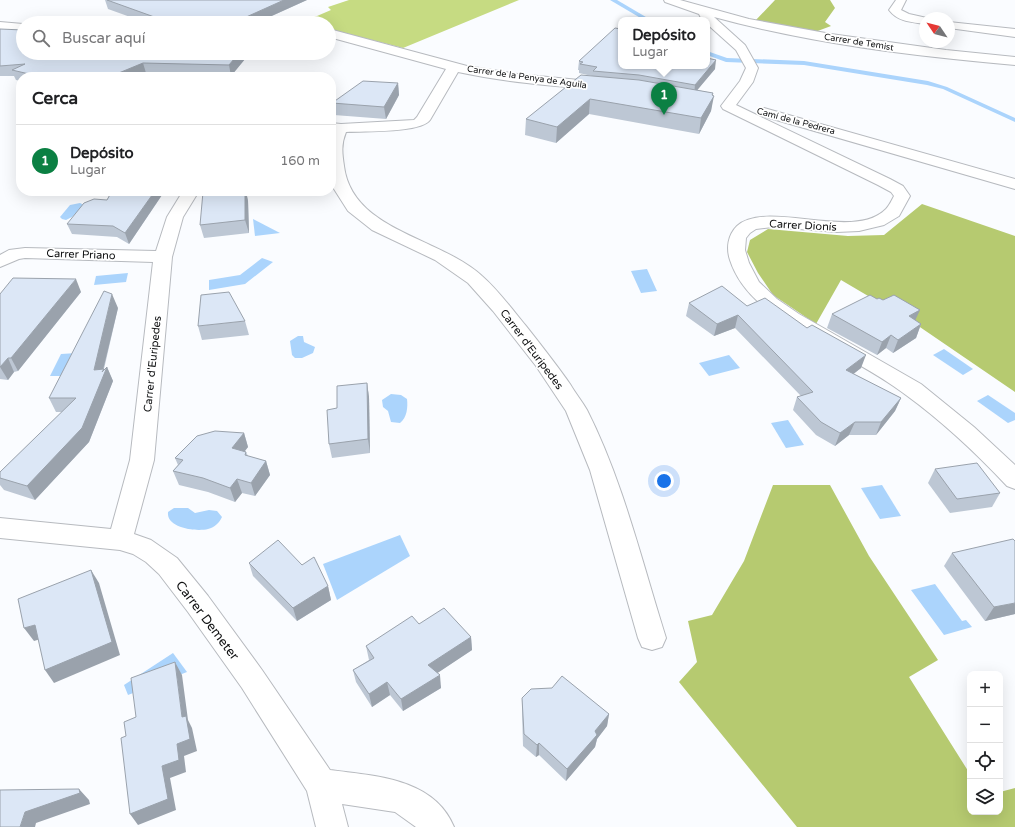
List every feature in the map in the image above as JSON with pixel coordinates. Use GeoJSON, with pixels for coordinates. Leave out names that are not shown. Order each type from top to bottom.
{"type":"FeatureCollection","features":[{"type":"Feature","properties":{"kind":"street"},"geometry":{"type":"LineString","coordinates":[[669,0],[705,12],[706,17]]}},
{"type":"Feature","properties":{"kind":"street"},"geometry":{"type":"LineString","coordinates":[[900,0],[895,10],[896,12],[903,16],[919,20]]}},
{"type":"Feature","properties":{"kind":"street","name":"Carrer de Temist"},"geometry":{"type":"LineString","coordinates":[[705,12],[792,31],[909,50],[1015,61]]}},
{"type":"Feature","properties":{"kind":"street"},"geometry":{"type":"LineString","coordinates":[[710,20],[741,48],[752,68],[746,82],[722,105]]}},
{"type":"Feature","properties":{"kind":"street"},"geometry":{"type":"LineString","coordinates":[[0,26],[16,27]]}},
{"type":"Feature","properties":{"kind":"street"},"geometry":{"type":"LineString","coordinates":[[955,26],[1015,33]]}},
{"type":"Feature","properties":{"kind":"street","name":"Carrer de la Penya de Aguila"},"geometry":{"type":"LineString","coordinates":[[336,35],[454,67],[515,77],[611,88]]}},
{"type":"Feature","properties":{"kind":"street","name":"Carrer d'Euripedes"},"geometry":{"type":"LineString","coordinates":[[336,128],[399,126],[419,123],[423,120],[454,67]]}},
{"type":"Feature","properties":{"kind":"street","name":"Camí de la Pedrera"},"geometry":{"type":"LineString","coordinates":[[722,105],[767,112],[1015,184]]}},
{"type":"Feature","properties":{"kind":"street","name":"Carrer Dionís"},"geometry":{"type":"LineString","coordinates":[[722,105],[884,182],[897,189],[902,196],[900,202],[886,217],[860,226],[837,228],[769,222],[756,223],[749,226],[742,231],[735,245],[741,268],[750,282],[759,293],[780,312],[912,388],[967,432],[1015,480]]}},
{"type":"Feature","properties":{"kind":"street","name":"Carrer d'Euripedes"},"geometry":{"type":"LineString","coordinates":[[336,166],[342,189],[354,207],[378,226],[441,256],[475,279],[500,307],[543,361],[576,410],[602,470],[652,638]]}},
{"type":"Feature","properties":{"kind":"street","name":"Carrer d'Euripedes"},"geometry":{"type":"LineString","coordinates":[[120,540],[142,460],[163,257],[175,217],[188,196]]}},
{"type":"Feature","properties":{"kind":"street","name":"Carrer Priano"},"geometry":{"type":"LineString","coordinates":[[0,262],[15,254],[25,252],[163,257]]}},
{"type":"Feature","properties":{"kind":"street","name":"Carrer Demeter"},"geometry":{"type":"LineString","coordinates":[[0,528],[120,540],[142,547],[155,555],[168,566],[198,604],[252,679],[321,786],[332,827]]}},
{"type":"Feature","properties":{"kind":"street"},"geometry":{"type":"LineString","coordinates":[[321,786],[374,792],[401,797],[424,812],[438,827]]}},
{"type":"Feature","properties":{"kind":"green space"},"geometry":{"type":"Polygon","coordinates":[[[349,0],[519,0],[403,48],[336,31],[336,16],[317,16],[331,10],[328,7],[349,0]]]}},
{"type":"Feature","properties":{"kind":"green space"},"geometry":{"type":"Polygon","coordinates":[[[775,0],[830,0],[835,8],[825,22],[831,26],[815,32],[755,21],[775,0]]]}},
{"type":"Feature","properties":{"kind":"green space"},"geometry":{"type":"Polygon","coordinates":[[[922,204],[1015,236],[1015,392],[914,323],[841,280],[816,324],[773,295],[758,273],[747,252],[750,240],[768,229],[848,236],[884,235],[922,204]]]}},
{"type":"Feature","properties":{"kind":"green space"},"geometry":{"type":"Polygon","coordinates":[[[773,485],[830,485],[869,556],[938,660],[909,677],[967,769],[967,815],[1003,815],[1003,791],[1015,788],[1015,827],[797,827],[679,682],[697,662],[688,621],[712,615],[744,561],[773,485]]]}},
{"type":"Feature","properties":{"kind":"water"},"geometry":{"type":"Polygon","coordinates":[[[80,203],[86,206],[72,217],[66,220],[60,217],[70,205],[80,203]]]}},
{"type":"Feature","properties":{"kind":"water"},"geometry":{"type":"Polygon","coordinates":[[[253,219],[280,233],[255,236],[253,219]]]}},
{"type":"Feature","properties":{"kind":"water"},"geometry":{"type":"Polygon","coordinates":[[[262,258],[273,262],[245,284],[209,290],[209,280],[240,275],[262,258]]]}},
{"type":"Feature","properties":{"kind":"water"},"geometry":{"type":"Polygon","coordinates":[[[647,269],[657,291],[641,293],[631,271],[647,269]]]}},
{"type":"Feature","properties":{"kind":"water"},"geometry":{"type":"Polygon","coordinates":[[[128,273],[126,282],[94,285],[96,276],[128,273]]]}},
{"type":"Feature","properties":{"kind":"water"},"geometry":{"type":"Polygon","coordinates":[[[298,336],[303,336],[304,342],[315,347],[313,353],[302,358],[295,358],[292,355],[290,341],[298,336]]]}},
{"type":"Feature","properties":{"kind":"water"},"geometry":{"type":"Polygon","coordinates":[[[944,349],[973,369],[963,375],[933,355],[944,349]]]}},
{"type":"Feature","properties":{"kind":"water"},"geometry":{"type":"Polygon","coordinates":[[[77,353],[67,376],[50,376],[61,354],[77,353]]]}},
{"type":"Feature","properties":{"kind":"water"},"geometry":{"type":"Polygon","coordinates":[[[729,355],[740,368],[709,376],[699,363],[729,355]]]}},
{"type":"Feature","properties":{"kind":"water"},"geometry":{"type":"Polygon","coordinates":[[[391,394],[401,395],[407,399],[406,412],[400,423],[391,422],[388,411],[383,407],[382,400],[391,394]]]}},
{"type":"Feature","properties":{"kind":"water"},"geometry":{"type":"Polygon","coordinates":[[[988,395],[1015,413],[1015,420],[1008,423],[977,401],[988,395]]]}},
{"type":"Feature","properties":{"kind":"water"},"geometry":{"type":"Polygon","coordinates":[[[788,420],[804,445],[786,448],[771,423],[788,420]]]}},
{"type":"Feature","properties":{"kind":"water"},"geometry":{"type":"Polygon","coordinates":[[[882,485],[901,516],[880,519],[861,488],[882,485]]]}},
{"type":"Feature","properties":{"kind":"water"},"geometry":{"type":"Polygon","coordinates":[[[174,508],[188,508],[195,513],[209,510],[217,511],[222,517],[220,521],[208,529],[196,530],[183,528],[172,522],[169,517],[168,512],[174,508]]]}},
{"type":"Feature","properties":{"kind":"water"},"geometry":{"type":"Polygon","coordinates":[[[400,535],[410,556],[337,600],[323,564],[400,535]]]}},
{"type":"Feature","properties":{"kind":"water"},"geometry":{"type":"Polygon","coordinates":[[[935,584],[962,621],[966,620],[972,627],[944,635],[911,590],[935,584]]]}},
{"type":"Feature","properties":{"kind":"water"},"geometry":{"type":"Polygon","coordinates":[[[173,653],[187,672],[128,695],[124,685],[173,653]]]}},
{"type":"Feature","properties":{"kind":"building"},"geometry":{"type":"Polygon","coordinates":[[[107,0],[284,0],[248,16],[152,16],[107,0]]]}},
{"type":"Feature","properties":{"kind":"building"},"geometry":{"type":"Polygon","coordinates":[[[615,28],[618,28],[618,69],[708,69],[695,85],[639,75],[593,71],[597,67],[580,64],[583,62],[579,61],[615,28]]]}},
{"type":"Feature","properties":{"kind":"building"},"geometry":{"type":"Polygon","coordinates":[[[0,29],[16,30],[16,60],[233,60],[229,65],[143,63],[121,72],[21,72],[12,70],[25,64],[0,66],[0,29]]]}},
{"type":"Feature","properties":{"kind":"building"},"geometry":{"type":"Polygon","coordinates":[[[710,59],[716,60],[710,67],[710,59]]]}},
{"type":"Feature","properties":{"kind":"building"},"geometry":{"type":"Polygon","coordinates":[[[581,75],[639,80],[713,93],[712,95],[714,96],[701,118],[590,99],[557,127],[526,119],[581,75]]]}},
{"type":"Feature","properties":{"kind":"building"},"geometry":{"type":"Polygon","coordinates":[[[363,81],[398,83],[384,107],[336,103],[336,100],[363,81]]]}},
{"type":"Feature","properties":{"kind":"building"},"geometry":{"type":"Polygon","coordinates":[[[109,196],[151,196],[125,233],[113,226],[67,224],[84,203],[94,199],[107,200],[109,196]]]}},
{"type":"Feature","properties":{"kind":"building"},"geometry":{"type":"Polygon","coordinates":[[[203,196],[245,196],[245,220],[200,225],[203,196]]]}},
{"type":"Feature","properties":{"kind":"building"},"geometry":{"type":"Polygon","coordinates":[[[13,278],[76,279],[11,358],[8,358],[0,367],[0,294],[13,278]]]}},
{"type":"Feature","properties":{"kind":"building"},"geometry":{"type":"Polygon","coordinates":[[[722,286],[747,306],[765,298],[807,328],[812,325],[866,355],[846,370],[901,398],[881,422],[855,422],[840,433],[821,422],[797,397],[813,392],[738,315],[717,324],[689,303],[722,286]]]}},
{"type":"Feature","properties":{"kind":"building"},"geometry":{"type":"Polygon","coordinates":[[[104,291],[112,294],[94,370],[104,369],[102,372],[107,367],[82,428],[27,486],[0,478],[0,472],[76,398],[49,398],[104,291]]]}},
{"type":"Feature","properties":{"kind":"building"},"geometry":{"type":"Polygon","coordinates":[[[229,292],[245,321],[198,326],[201,295],[229,292]]]}},
{"type":"Feature","properties":{"kind":"building"},"geometry":{"type":"Polygon","coordinates":[[[870,295],[877,299],[879,298],[883,300],[894,295],[920,310],[909,316],[921,324],[898,340],[891,335],[882,342],[832,314],[870,295]]]}},
{"type":"Feature","properties":{"kind":"building"},"geometry":{"type":"Polygon","coordinates":[[[367,383],[368,439],[329,444],[327,410],[337,408],[337,386],[367,383]]]}},
{"type":"Feature","properties":{"kind":"building"},"geometry":{"type":"Polygon","coordinates":[[[215,431],[244,433],[232,448],[246,452],[245,455],[266,461],[251,483],[237,479],[230,488],[203,478],[173,471],[183,460],[175,458],[197,436],[215,431]]]}},
{"type":"Feature","properties":{"kind":"building"},"geometry":{"type":"Polygon","coordinates":[[[977,463],[1000,493],[957,499],[935,469],[977,463]]]}},
{"type":"Feature","properties":{"kind":"building"},"geometry":{"type":"Polygon","coordinates":[[[1013,539],[1015,541],[1015,603],[994,607],[952,553],[1013,539]]]}},
{"type":"Feature","properties":{"kind":"building"},"geometry":{"type":"Polygon","coordinates":[[[278,540],[302,565],[314,557],[328,586],[293,608],[249,563],[278,540]]]}},
{"type":"Feature","properties":{"kind":"building"},"geometry":{"type":"Polygon","coordinates":[[[91,570],[112,642],[45,670],[35,625],[24,628],[18,599],[91,570]]]}},
{"type":"Feature","properties":{"kind":"building"},"geometry":{"type":"Polygon","coordinates":[[[444,608],[471,637],[428,665],[440,675],[401,699],[387,682],[369,694],[353,670],[374,658],[366,646],[412,616],[419,624],[444,608]]]}},
{"type":"Feature","properties":{"kind":"building"},"geometry":{"type":"Polygon","coordinates":[[[175,662],[182,717],[186,716],[190,739],[177,744],[179,760],[162,766],[168,799],[130,814],[121,738],[126,736],[124,722],[136,717],[131,678],[175,662]]]}},
{"type":"Feature","properties":{"kind":"building"},"geometry":{"type":"Polygon","coordinates":[[[562,676],[609,714],[595,731],[597,735],[567,769],[539,743],[537,745],[524,734],[522,698],[531,689],[552,688],[562,676]]]}},
{"type":"Feature","properties":{"kind":"building"},"geometry":{"type":"Polygon","coordinates":[[[79,789],[80,793],[25,812],[20,827],[0,827],[0,790],[79,789]]]}},
{"type":"Feature","properties":{"kind":"waterway"},"geometry":{"type":"LineString","coordinates":[[613,0],[643,17]]}},
{"type":"Feature","properties":{"kind":"waterway"},"geometry":{"type":"LineString","coordinates":[[710,54],[726,60],[804,63],[928,83],[945,88],[1015,120]]}},
{"type":"Feature","properties":{"kind":"place","name":"Depósito"},"geometry":{"type":"Point","coordinates":[664,115]}}]}
